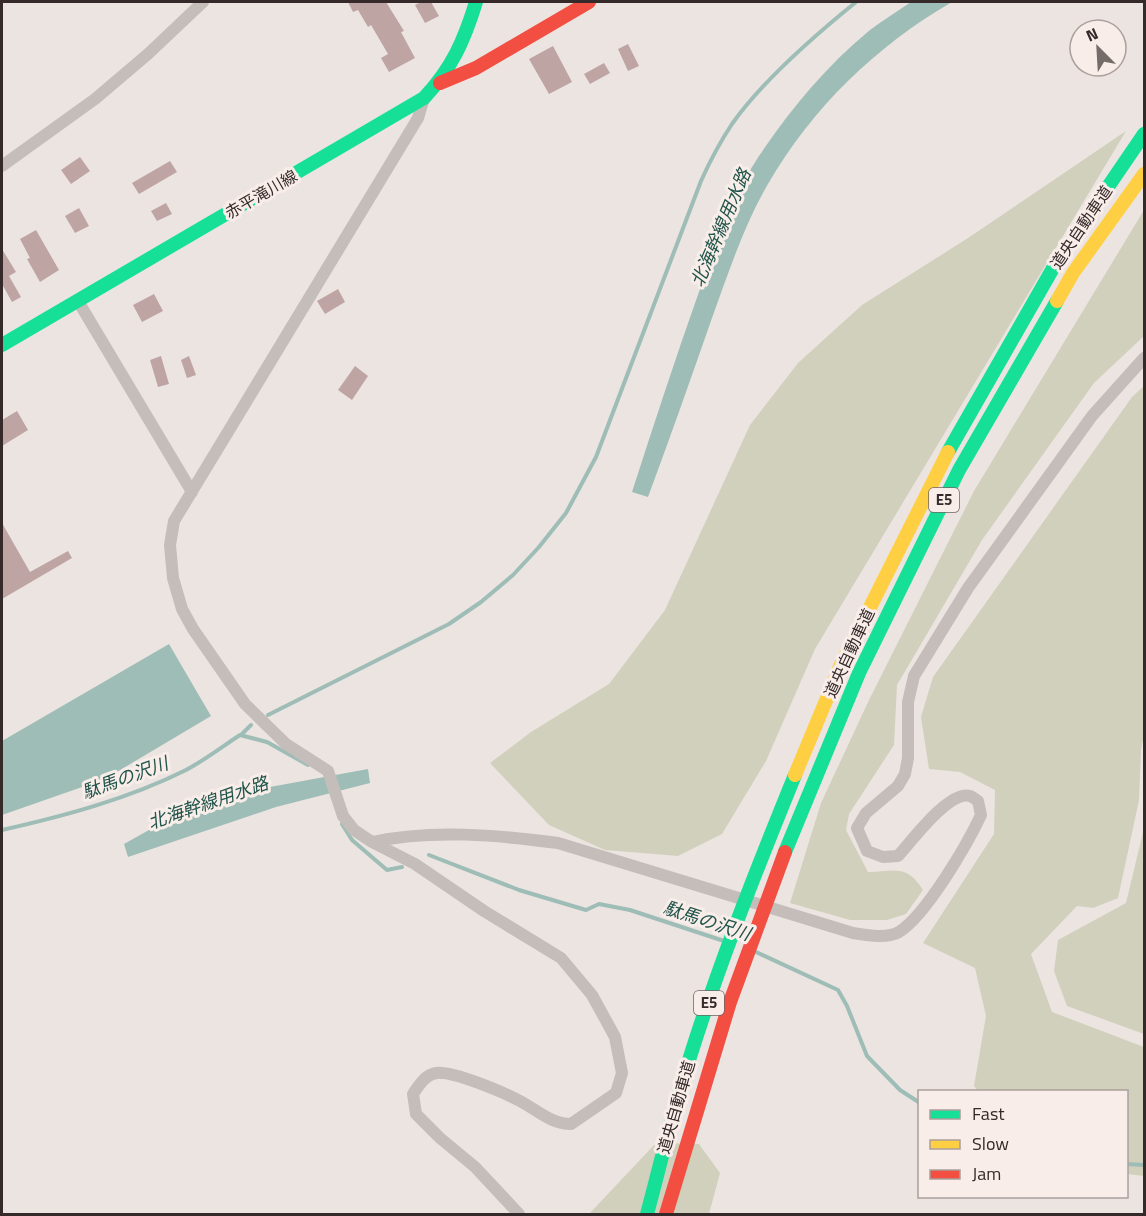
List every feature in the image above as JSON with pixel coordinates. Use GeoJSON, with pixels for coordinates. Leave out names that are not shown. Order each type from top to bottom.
{"type":"FeatureCollection","features":[{"type":"Feature","properties":{"kind":"main road","name":"赤平滝川線"},"geometry":{"type":"LineString","coordinates":[[2,345],[424,98],[438,84],[456,58],[476,2]]}},
{"type":"Feature","properties":{"kind":"main road"},"geometry":{"type":"LineString","coordinates":[[438,84],[476,68],[589,2]]}},
{"type":"Feature","properties":{"kind":"main road","name":"道央自動車道"},"geometry":{"type":"LineString","coordinates":[[647,1215],[680,1089],[708,1005],[769,838],[840,667],[943,461],[1056,263],[1144,134]]}},
{"type":"Feature","properties":{"kind":"main road","name":"道央自動車道"},"geometry":{"type":"LineString","coordinates":[[666,1215],[730,1002],[787,845],[859,673],[959,470],[1073,273],[1144,175]]}},
{"type":"Feature","properties":{"kind":"street"},"geometry":{"type":"LineString","coordinates":[[2,166],[95,99],[148,54],[203,2]]}},
{"type":"Feature","properties":{"kind":"street"},"geometry":{"type":"LineString","coordinates":[[424,98],[418,118],[174,521],[170,545],[173,578],[182,609],[208,652],[245,704],[286,744],[328,771],[343,816],[354,830],[415,864],[484,911],[561,958],[592,995],[615,1037],[622,1073],[616,1093],[571,1124],[562,1124],[544,1117],[519,1101],[489,1087],[440,1073],[421,1082],[413,1094],[416,1114],[440,1138],[475,1167],[519,1215]]}},
{"type":"Feature","properties":{"kind":"street"},"geometry":{"type":"LineString","coordinates":[[78,301],[192,492]]}},
{"type":"Feature","properties":{"kind":"street"},"geometry":{"type":"LineString","coordinates":[[372,842],[400,836],[451,835],[519,838],[558,843],[853,933],[873,936],[897,933],[924,907],[970,837],[981,815],[978,801],[970,796],[960,796],[942,808],[898,856],[883,857],[867,851],[857,828],[866,813],[898,786],[905,774],[908,758],[908,702],[914,676],[968,588],[1092,416],[1144,358]]}},
{"type":"Feature","properties":{"kind":"green space"},"geometry":{"type":"Polygon","coordinates":[[[1126,131],[815,649],[766,761],[722,834],[678,856],[605,850],[549,825],[490,763],[531,732],[609,684],[665,610],[750,425],[798,363],[862,305],[968,238],[1126,131]]]}},
{"type":"Feature","properties":{"kind":"green space"},"geometry":{"type":"Polygon","coordinates":[[[1144,210],[1144,336],[1094,383],[982,540],[897,685],[894,745],[849,814],[846,830],[868,872],[900,871],[911,876],[923,890],[906,914],[887,920],[850,920],[790,903],[821,803],[870,698],[974,491],[1144,210]]]}},
{"type":"Feature","properties":{"kind":"green space"},"geometry":{"type":"Polygon","coordinates":[[[1144,386],[1144,734],[1139,800],[1118,898],[1093,908],[1077,906],[1031,954],[1052,1012],[1144,1047],[1144,1176],[1128,1174],[1128,1090],[977,1090],[974,1086],[986,1016],[975,968],[923,943],[994,834],[995,790],[960,772],[929,769],[921,717],[933,677],[1132,397],[1144,386]]]}},
{"type":"Feature","properties":{"kind":"green space"},"geometry":{"type":"Polygon","coordinates":[[[1144,828],[1144,1034],[1067,1006],[1054,971],[1058,940],[1126,903],[1144,828]]]}},
{"type":"Feature","properties":{"kind":"green space"},"geometry":{"type":"Polygon","coordinates":[[[656,1143],[699,1144],[720,1173],[709,1214],[589,1214],[656,1143]]]}},
{"type":"Feature","properties":{"kind":"water"},"geometry":{"type":"Polygon","coordinates":[[[911,2],[952,2],[897,38],[848,81],[785,156],[759,200],[737,250],[648,497],[632,492],[712,255],[725,221],[749,172],[783,122],[824,73],[870,30],[911,2]]]}},
{"type":"Feature","properties":{"kind":"water"},"geometry":{"type":"Polygon","coordinates":[[[169,644],[211,716],[105,779],[2,815],[2,741],[169,644]]]}},
{"type":"Feature","properties":{"kind":"water"},"geometry":{"type":"Polygon","coordinates":[[[368,769],[370,783],[276,807],[128,857],[124,844],[149,830],[270,787],[368,769]]]}},
{"type":"Feature","properties":{"kind":"building"},"geometry":{"type":"Polygon","coordinates":[[[348,2],[386,2],[404,31],[401,32],[415,58],[389,72],[381,58],[388,54],[371,25],[368,27],[358,10],[353,12],[348,2]]]}},
{"type":"Feature","properties":{"kind":"building"},"geometry":{"type":"Polygon","coordinates":[[[421,2],[431,2],[439,16],[425,23],[415,5],[421,2]]]}},
{"type":"Feature","properties":{"kind":"building"},"geometry":{"type":"Polygon","coordinates":[[[628,44],[639,66],[628,71],[618,49],[628,44]]]}},
{"type":"Feature","properties":{"kind":"building"},"geometry":{"type":"Polygon","coordinates":[[[553,46],[572,82],[549,94],[529,59],[553,46]]]}},
{"type":"Feature","properties":{"kind":"building"},"geometry":{"type":"Polygon","coordinates":[[[604,63],[610,73],[590,84],[584,74],[604,63]]]}},
{"type":"Feature","properties":{"kind":"building"},"geometry":{"type":"Polygon","coordinates":[[[80,157],[90,171],[71,184],[61,170],[80,157]]]}},
{"type":"Feature","properties":{"kind":"building"},"geometry":{"type":"Polygon","coordinates":[[[170,161],[177,172],[139,194],[132,183],[170,161]]]}},
{"type":"Feature","properties":{"kind":"building"},"geometry":{"type":"Polygon","coordinates":[[[166,203],[172,214],[157,221],[151,211],[166,203]]]}},
{"type":"Feature","properties":{"kind":"building"},"geometry":{"type":"Polygon","coordinates":[[[79,208],[89,226],[75,233],[65,216],[79,208]]]}},
{"type":"Feature","properties":{"kind":"building"},"geometry":{"type":"Polygon","coordinates":[[[36,230],[59,270],[40,282],[27,259],[30,258],[20,239],[36,230]]]}},
{"type":"Feature","properties":{"kind":"building"},"geometry":{"type":"Polygon","coordinates":[[[2,249],[16,272],[9,276],[21,297],[12,302],[2,284],[2,249]]]}},
{"type":"Feature","properties":{"kind":"building"},"geometry":{"type":"Polygon","coordinates":[[[338,289],[345,302],[325,314],[317,301],[338,289]]]}},
{"type":"Feature","properties":{"kind":"building"},"geometry":{"type":"Polygon","coordinates":[[[154,294],[163,311],[142,322],[133,305],[154,294]]]}},
{"type":"Feature","properties":{"kind":"building"},"geometry":{"type":"Polygon","coordinates":[[[161,356],[169,384],[158,387],[150,360],[161,356]]]}},
{"type":"Feature","properties":{"kind":"building"},"geometry":{"type":"Polygon","coordinates":[[[189,356],[196,375],[187,378],[181,360],[189,356]]]}},
{"type":"Feature","properties":{"kind":"building"},"geometry":{"type":"Polygon","coordinates":[[[355,366],[368,376],[352,400],[338,390],[355,366]]]}},
{"type":"Feature","properties":{"kind":"building"},"geometry":{"type":"Polygon","coordinates":[[[17,411],[28,430],[2,446],[2,420],[17,411]]]}},
{"type":"Feature","properties":{"kind":"building"},"geometry":{"type":"Polygon","coordinates":[[[2,523],[30,572],[68,551],[72,558],[2,599],[2,523]]]}},
{"type":"Feature","properties":{"kind":"waterway"},"geometry":{"type":"LineString","coordinates":[[268,715],[449,624],[481,602],[513,575],[539,547],[566,513],[596,457],[701,181],[719,145],[732,124],[774,75],[806,44],[856,2]]}},
{"type":"Feature","properties":{"kind":"waterway"},"geometry":{"type":"LineString","coordinates":[[241,735],[251,725]]}},
{"type":"Feature","properties":{"kind":"waterway","name":"駄馬の沢川"},"geometry":{"type":"LineString","coordinates":[[2,830],[72,813],[142,790],[193,766],[240,735],[267,742],[308,765]]}},
{"type":"Feature","properties":{"kind":"waterway","name":"駄馬の沢川"},"geometry":{"type":"LineString","coordinates":[[342,824],[352,840],[387,870],[402,867]]}},
{"type":"Feature","properties":{"kind":"waterway","name":"駄馬の沢川"},"geometry":{"type":"LineString","coordinates":[[429,855],[519,890],[586,910],[599,904],[630,910],[724,941]]}},
{"type":"Feature","properties":{"kind":"waterway","name":"駄馬の沢川"},"geometry":{"type":"LineString","coordinates":[[756,952],[838,990],[847,1006],[867,1056],[900,1090],[918,1102]]}},
{"type":"Feature","properties":{"kind":"waterway","name":"駄馬の沢川"},"geometry":{"type":"LineString","coordinates":[[1128,1164],[1144,1165]]}},
{"type":"Feature","properties":{"kind":"traffic: fast"},"geometry":{"type":"LineString","coordinates":[[2,345],[424,98],[450,65],[467,29],[476,2]]}},
{"type":"Feature","properties":{"kind":"traffic: fast"},"geometry":{"type":"LineString","coordinates":[[948,452],[1056,263],[1144,134]]}},
{"type":"Feature","properties":{"kind":"traffic: fast"},"geometry":{"type":"LineString","coordinates":[[785,852],[859,673],[959,470],[1057,301]]}},
{"type":"Feature","properties":{"kind":"traffic: fast"},"geometry":{"type":"LineString","coordinates":[[647,1214],[676,1105],[705,1011],[748,892],[795,775]]}},
{"type":"Feature","properties":{"kind":"traffic: slow"},"geometry":{"type":"LineString","coordinates":[[1057,301],[1073,273],[1144,174]]}},
{"type":"Feature","properties":{"kind":"traffic: slow"},"geometry":{"type":"LineString","coordinates":[[795,775],[840,667],[948,452]]}},
{"type":"Feature","properties":{"kind":"traffic: jam"},"geometry":{"type":"LineString","coordinates":[[440,83],[476,68],[589,2]]}},
{"type":"Feature","properties":{"kind":"traffic: jam"},"geometry":{"type":"LineString","coordinates":[[666,1214],[730,1002],[785,852]]}},
{"type":"Feature","properties":{"kind":"water label","name":"北海幹線用水路"},"geometry":{"type":"Point","coordinates":[721,228]}},
{"type":"Feature","properties":{"kind":"water label","name":"北海幹線用水路"},"geometry":{"type":"Point","coordinates":[208,803]}}]}
